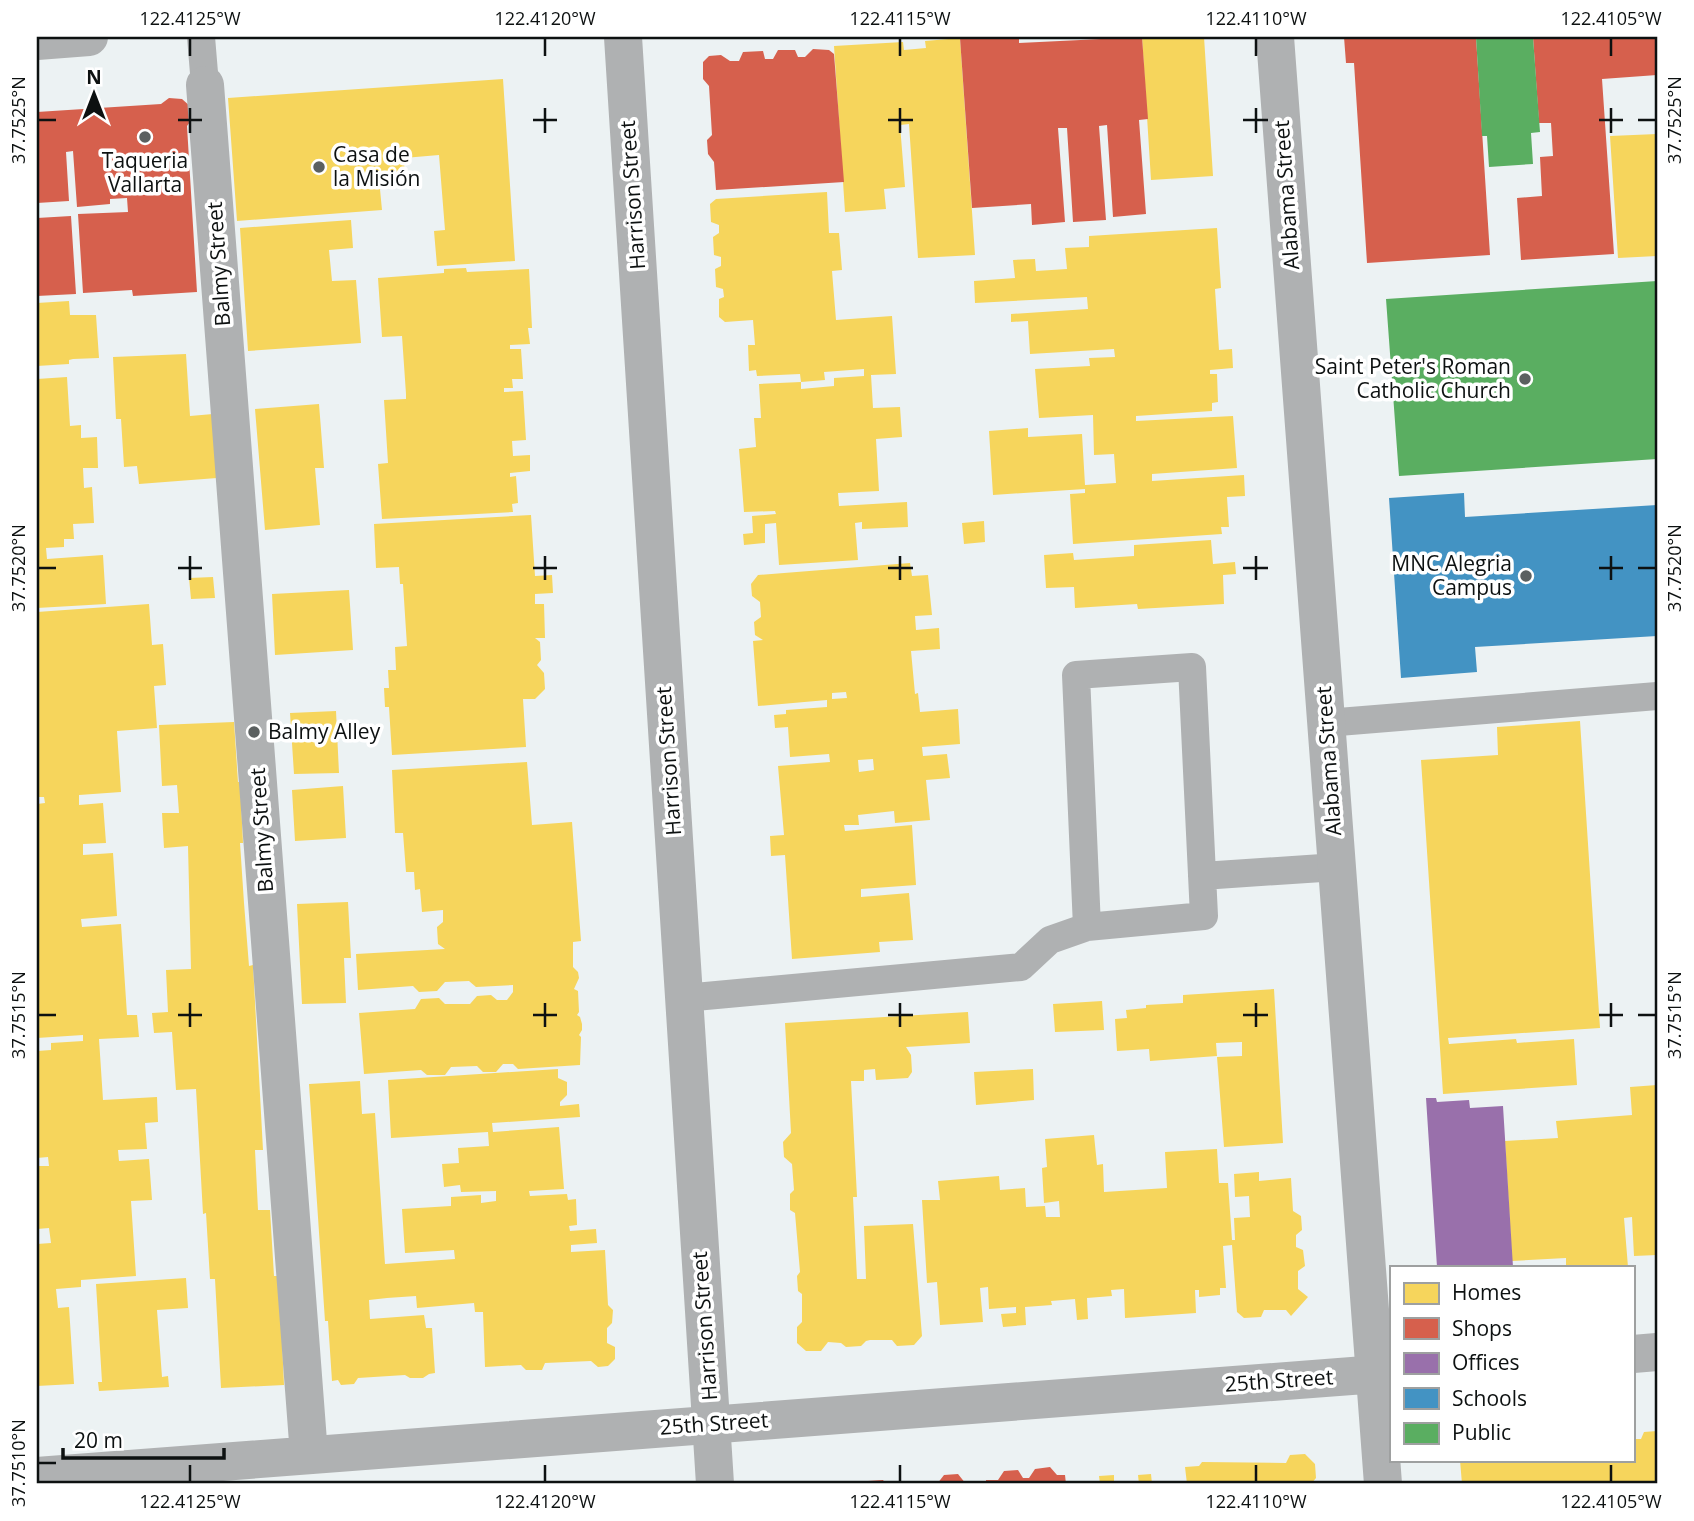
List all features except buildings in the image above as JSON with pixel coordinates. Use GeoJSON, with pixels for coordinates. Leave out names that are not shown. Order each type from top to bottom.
{"type":"FeatureCollection","features":[{"type":"Feature","properties":{"kind":"street"},"geometry":{"type":"LineString","coordinates":[[37,41],[89,37]]}},
{"type":"Feature","properties":{"kind":"street","name":"Harrison Street"},"geometry":{"type":"LineString","coordinates":[[623,37],[715,1484]]}},
{"type":"Feature","properties":{"kind":"street","name":"Alabama Street"},"geometry":{"type":"LineString","coordinates":[[1275,37],[1337,867],[1382,1373],[1382,1484]]}},
{"type":"Feature","properties":{"kind":"street","name":"Balmy Street"},"geometry":{"type":"LineString","coordinates":[[205,85],[309,1455]]}},
{"type":"Feature","properties":{"kind":"street"},"geometry":{"type":"LineString","coordinates":[[1634,1354],[1657,1352]]}},
{"type":"Feature","properties":{"kind":"street","name":"25th Street"},"geometry":{"type":"LineString","coordinates":[[37,1476],[1382,1373]]}},
{"type":"Feature","properties":{"kind":"lane","name":"Balmy Street"},"geometry":{"type":"LineString","coordinates":[[201,37],[205,85]]}},
{"type":"Feature","properties":{"kind":"lane"},"geometry":{"type":"LineString","coordinates":[[684,998],[1021,967],[1050,940],[1087,928],[1204,916],[1192,667],[1076,675],[1087,928]]}},
{"type":"Feature","properties":{"kind":"lane"},"geometry":{"type":"LineString","coordinates":[[1326,723],[1657,696]]}},
{"type":"Feature","properties":{"kind":"lane"},"geometry":{"type":"LineString","coordinates":[[1202,876],[1337,867]]}},
{"type":"Feature","properties":{"kind":"place","name":"Taqueria Vallarta"},"geometry":{"type":"Point","coordinates":[145,137]}},
{"type":"Feature","properties":{"kind":"place","name":"Casa de la Misión"},"geometry":{"type":"Point","coordinates":[319,167]}},
{"type":"Feature","properties":{"kind":"place","name":"Saint Peter's Roman Catholic Church"},"geometry":{"type":"Point","coordinates":[1525,379]}},
{"type":"Feature","properties":{"kind":"place","name":"MNC Alegria Campus"},"geometry":{"type":"Point","coordinates":[1526,576]}},
{"type":"Feature","properties":{"kind":"place","name":"Balmy Alley"},"geometry":{"type":"Point","coordinates":[254,732]}}]}
